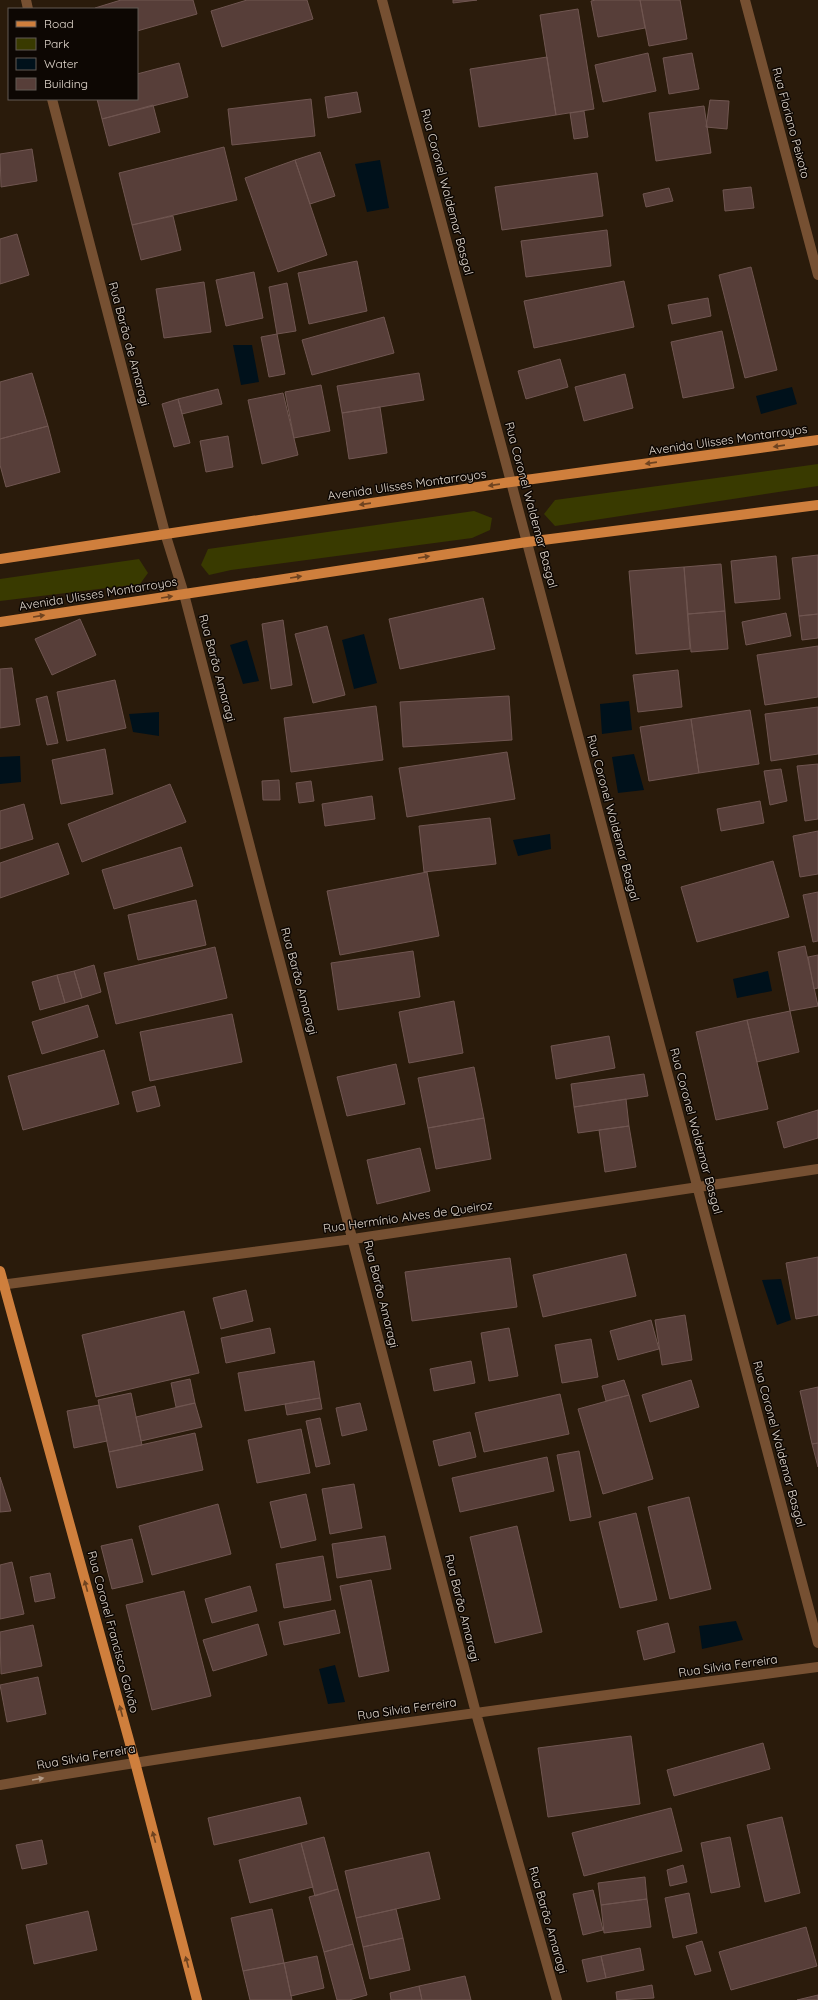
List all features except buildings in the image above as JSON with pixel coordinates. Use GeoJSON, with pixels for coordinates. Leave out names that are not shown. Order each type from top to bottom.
{"type":"FeatureCollection","features":[{"type":"Feature","properties":{"kind":"main road","name":"Avenida Ulisses Montarroyos"},"geometry":{"type":"LineString","coordinates":[[0,559],[512,482],[818,440]]}},
{"type":"Feature","properties":{"kind":"main road","name":"Avenida Ulisses Montarroyos"},"geometry":{"type":"LineString","coordinates":[[0,622],[527,542],[818,505]]}},
{"type":"Feature","properties":{"kind":"main road","name":"Rua Coronel Francisco Galvão"},"geometry":{"type":"LineString","coordinates":[[0,1271],[2,1284],[135,1762],[197,2000]]}},
{"type":"Feature","properties":{"kind":"street","name":"Rua Coronel Waldemar Basgal"},"geometry":{"type":"LineString","coordinates":[[382,0],[512,482],[818,1643]]}},
{"type":"Feature","properties":{"kind":"street","name":"Rua Floriano Peixoto"},"geometry":{"type":"LineString","coordinates":[[745,0],[818,275]]}},
{"type":"Feature","properties":{"kind":"street","name":"Rua Barão de Amaragi"},"geometry":{"type":"LineString","coordinates":[[52,100],[165,533],[184,594]]}},
{"type":"Feature","properties":{"kind":"street","name":"Rua Barão Amaragi"},"geometry":{"type":"LineString","coordinates":[[184,594],[476,1713],[557,2000]]}},
{"type":"Feature","properties":{"kind":"street","name":"Rua Hermínio Alves de Queiroz"},"geometry":{"type":"LineString","coordinates":[[2,1284],[353,1239],[818,1169]]}},
{"type":"Feature","properties":{"kind":"street","name":"Rua Silvia Ferreira"},"geometry":{"type":"LineString","coordinates":[[0,1785],[135,1762],[476,1713],[818,1667]]}},
{"type":"Feature","properties":{"kind":"green space"},"geometry":{"type":"Polygon","coordinates":[[[818,464],[818,486],[555,526],[544,514],[555,500],[818,464]]]}},
{"type":"Feature","properties":{"kind":"green space"},"geometry":{"type":"Polygon","coordinates":[[[474,511],[492,518],[490,530],[472,538],[231,570],[209,575],[201,565],[208,549],[474,511]]]}},
{"type":"Feature","properties":{"kind":"green space"},"geometry":{"type":"Polygon","coordinates":[[[139,559],[148,573],[140,584],[0,601],[0,579],[139,559]]]}},
{"type":"Feature","properties":{"kind":"water"},"geometry":{"type":"Polygon","coordinates":[[[380,160],[389,208],[367,212],[355,164],[380,160]]]}},
{"type":"Feature","properties":{"kind":"water"},"geometry":{"type":"Polygon","coordinates":[[[233,345],[252,345],[259,382],[241,385],[233,345]]]}},
{"type":"Feature","properties":{"kind":"water"},"geometry":{"type":"Polygon","coordinates":[[[792,387],[797,404],[761,414],[756,396],[792,387]]]}},
{"type":"Feature","properties":{"kind":"water"},"geometry":{"type":"Polygon","coordinates":[[[364,634],[377,683],[354,689],[342,640],[364,634]]]}},
{"type":"Feature","properties":{"kind":"water"},"geometry":{"type":"Polygon","coordinates":[[[247,640],[259,681],[243,684],[230,645],[247,640]]]}},
{"type":"Feature","properties":{"kind":"water"},"geometry":{"type":"Polygon","coordinates":[[[629,701],[632,730],[602,734],[600,704],[629,701]]]}},
{"type":"Feature","properties":{"kind":"water"},"geometry":{"type":"Polygon","coordinates":[[[159,712],[159,736],[133,732],[129,714],[159,712]]]}},
{"type":"Feature","properties":{"kind":"water"},"geometry":{"type":"Polygon","coordinates":[[[634,754],[644,790],[618,793],[612,757],[634,754]]]}},
{"type":"Feature","properties":{"kind":"water"},"geometry":{"type":"Polygon","coordinates":[[[20,756],[21,782],[0,784],[0,757],[20,756]]]}},
{"type":"Feature","properties":{"kind":"water"},"geometry":{"type":"Polygon","coordinates":[[[550,834],[551,849],[518,856],[513,840],[550,834]]]}},
{"type":"Feature","properties":{"kind":"water"},"geometry":{"type":"Polygon","coordinates":[[[768,971],[772,991],[737,998],[733,979],[768,971]]]}},
{"type":"Feature","properties":{"kind":"water"},"geometry":{"type":"Polygon","coordinates":[[[781,1279],[791,1320],[777,1325],[762,1280],[781,1279]]]}},
{"type":"Feature","properties":{"kind":"water"},"geometry":{"type":"Polygon","coordinates":[[[736,1621],[743,1640],[702,1649],[699,1626],[736,1621]]]}},
{"type":"Feature","properties":{"kind":"water"},"geometry":{"type":"Polygon","coordinates":[[[335,1665],[345,1702],[328,1704],[319,1669],[335,1665]]]}}]}
